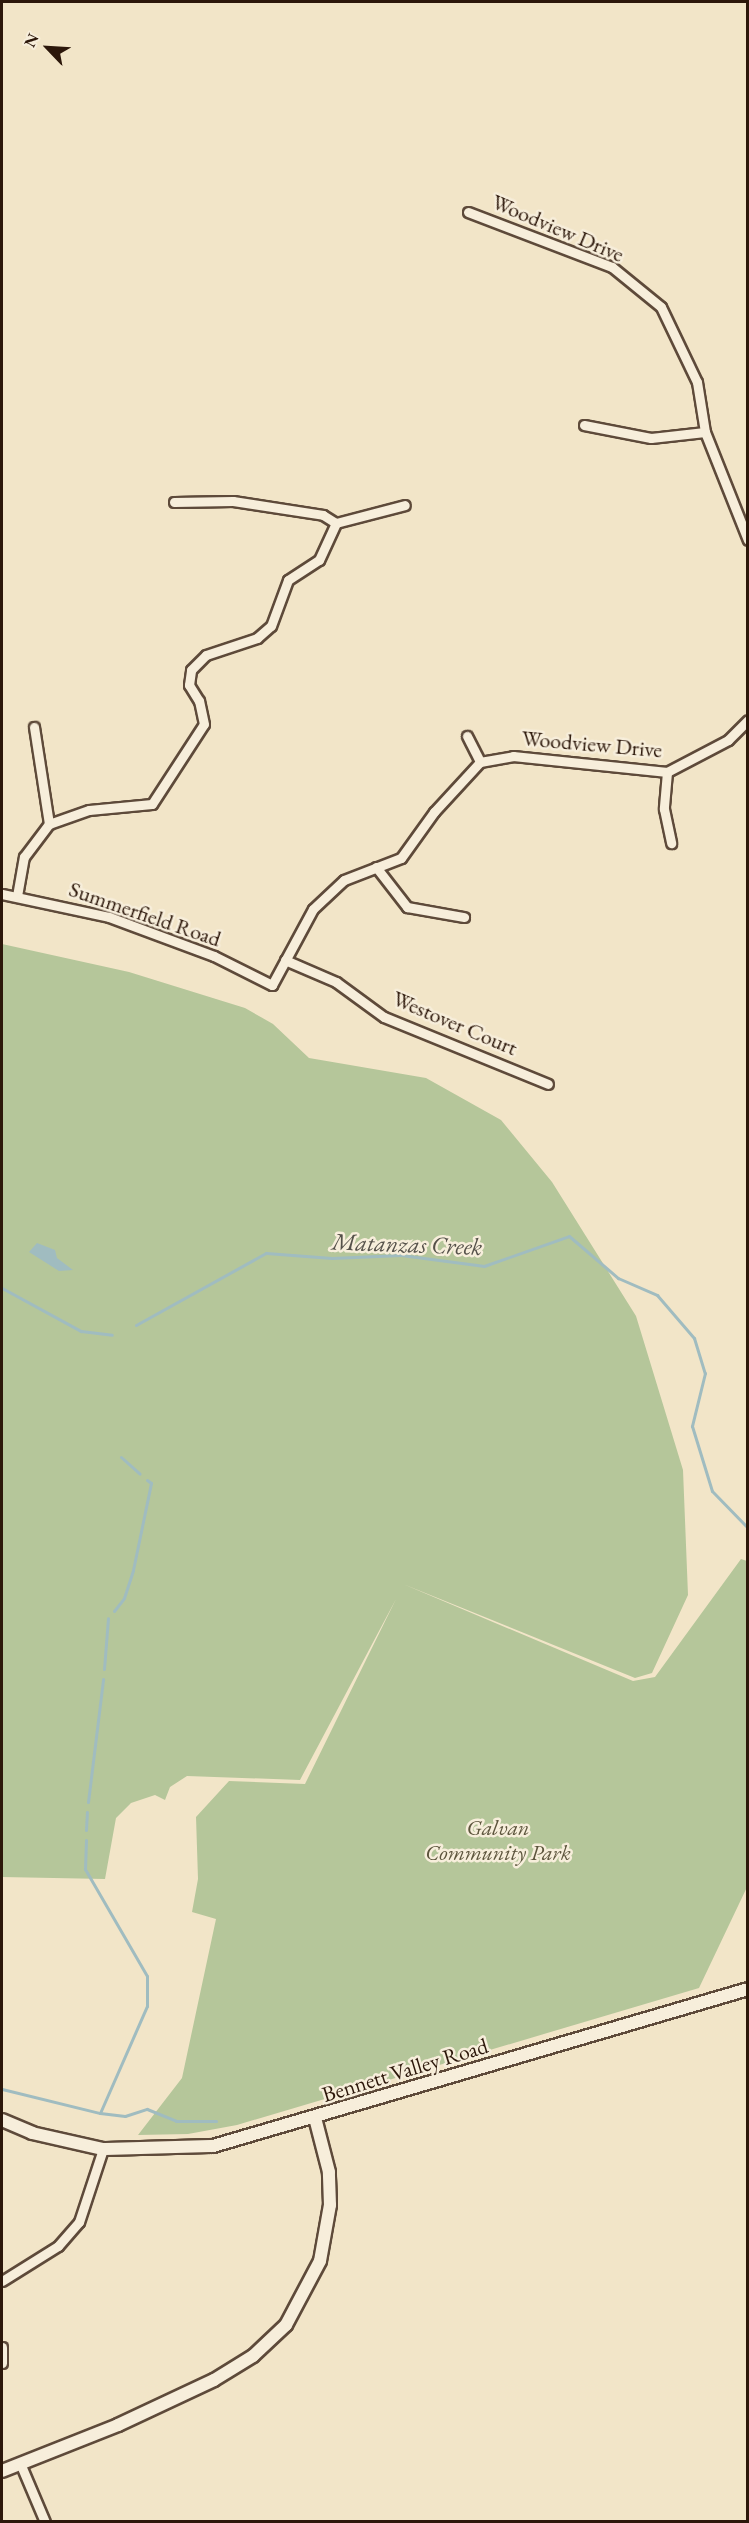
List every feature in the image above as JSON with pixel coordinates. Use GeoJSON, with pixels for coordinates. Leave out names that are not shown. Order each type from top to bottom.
{"type":"FeatureCollection","features":[{"type":"Feature","properties":{"kind":"street","name":"Woodview Drive"},"geometry":{"type":"LineString","coordinates":[[468,212],[612,267],[662,307],[697,382],[705,432],[747,540]]}},
{"type":"Feature","properties":{"kind":"street"},"geometry":{"type":"LineString","coordinates":[[584,425],[651,438],[705,432]]}},
{"type":"Feature","properties":{"kind":"street"},"geometry":{"type":"LineString","coordinates":[[174,502],[233,501],[323,515],[336,523],[405,505]]}},
{"type":"Feature","properties":{"kind":"street"},"geometry":{"type":"LineString","coordinates":[[17,896],[24,857],[49,824],[89,810],[152,804],[204,724],[199,701],[189,685],[191,670],[206,655],[257,638],[270,626],[288,580],[319,560],[336,523]]}},
{"type":"Feature","properties":{"kind":"street","name":"Woodview Drive"},"geometry":{"type":"LineString","coordinates":[[480,762],[513,756],[667,772],[728,741],[747,720]]}},
{"type":"Feature","properties":{"kind":"street"},"geometry":{"type":"LineString","coordinates":[[34,727],[49,824]]}},
{"type":"Feature","properties":{"kind":"street"},"geometry":{"type":"LineString","coordinates":[[285,960],[313,909],[344,880],[401,858],[434,812],[480,762],[467,736]]}},
{"type":"Feature","properties":{"kind":"street"},"geometry":{"type":"LineString","coordinates":[[667,772],[664,809],[671,843]]}},
{"type":"Feature","properties":{"kind":"street"},"geometry":{"type":"LineString","coordinates":[[376,867],[407,907],[464,917]]}},
{"type":"Feature","properties":{"kind":"street","name":"Summerfield Road"},"geometry":{"type":"LineString","coordinates":[[2,894],[110,917],[214,956],[272,985],[285,960]]}},
{"type":"Feature","properties":{"kind":"street","name":"Westover Court"},"geometry":{"type":"LineString","coordinates":[[285,960],[336,982],[384,1017],[548,1084]]}},
{"type":"Feature","properties":{"kind":"street","name":"Bennett Valley Road"},"geometry":{"type":"LineString","coordinates":[[2,2470],[118,2425],[214,2380],[253,2356],[286,2325],[320,2261],[330,2205],[329,2172],[315,2118],[747,1989]]}},
{"type":"Feature","properties":{"kind":"street"},"geometry":{"type":"LineString","coordinates":[[2,2120],[32,2133],[103,2149],[213,2146],[315,2118]]}},
{"type":"Feature","properties":{"kind":"street"},"geometry":{"type":"LineString","coordinates":[[2,2281],[58,2246],[79,2222],[103,2149]]}},
{"type":"Feature","properties":{"kind":"street"},"geometry":{"type":"LineString","coordinates":[[2,2347],[2,2362]]}},
{"type":"Feature","properties":{"kind":"street"},"geometry":{"type":"LineString","coordinates":[[20,2463],[45,2522]]}},
{"type":"Feature","properties":{"kind":"green space","name":"Galvan Community Park"},"geometry":{"type":"Polygon","coordinates":[[[2,944],[129,972],[245,1008],[273,1024],[309,1058],[426,1078],[501,1120],[552,1182],[636,1316],[683,1470],[688,1595],[652,1673],[635,1678],[403,1584],[633,1681],[655,1677],[741,1559],[747,1561],[748,1885],[699,1988],[237,2125],[188,2134],[138,2135],[182,2078],[216,1919],[192,1912],[198,1879],[196,1817],[229,1781],[305,1784],[396,1599],[300,1780],[187,1776],[170,1787],[165,1800],[155,1795],[131,1803],[116,1818],[105,1879],[2,1877],[2,944]]]}},
{"type":"Feature","properties":{"kind":"water"},"geometry":{"type":"Polygon","coordinates":[[[37,1243],[55,1250],[57,1258],[73,1270],[59,1271],[29,1252],[37,1243]]]}},
{"type":"Feature","properties":{"kind":"waterway","name":"Matanzas Creek"},"geometry":{"type":"LineString","coordinates":[[136,1325],[266,1253],[332,1258],[401,1255],[484,1266],[569,1236],[618,1278],[657,1295],[694,1338],[705,1373],[692,1426],[712,1491],[748,1528]]}},
{"type":"Feature","properties":{"kind":"waterway","name":"Matanzas Creek"},"geometry":{"type":"LineString","coordinates":[[2,1288],[81,1331],[112,1335]]}},
{"type":"Feature","properties":{"kind":"waterway"},"geometry":{"type":"LineString","coordinates":[[121,1457],[140,1474]]}},
{"type":"Feature","properties":{"kind":"waterway"},"geometry":{"type":"LineString","coordinates":[[114,1611],[124,1598],[133,1570],[151,1483],[147,1480]]}},
{"type":"Feature","properties":{"kind":"waterway"},"geometry":{"type":"LineString","coordinates":[[104,1669],[108,1618]]}},
{"type":"Feature","properties":{"kind":"waterway"},"geometry":{"type":"LineString","coordinates":[[88,1802],[103,1679]]}},
{"type":"Feature","properties":{"kind":"waterway"},"geometry":{"type":"LineString","coordinates":[[86,1830],[87,1812]]}},
{"type":"Feature","properties":{"kind":"waterway"},"geometry":{"type":"LineString","coordinates":[[2,2089],[100,2113],[147,2006],[147,1976],[85,1869],[86,1840]]}},
{"type":"Feature","properties":{"kind":"waterway"},"geometry":{"type":"LineString","coordinates":[[100,2113],[125,2116],[147,2109],[176,2121],[216,2121]]}}]}
